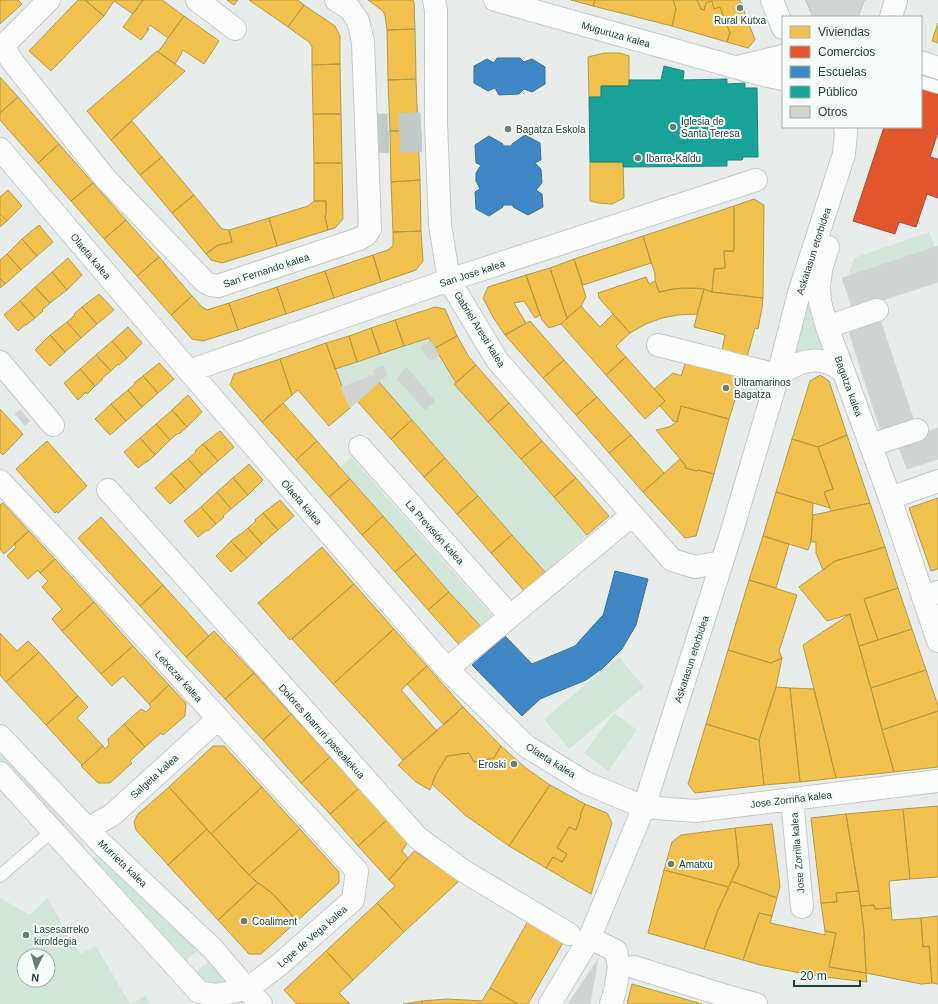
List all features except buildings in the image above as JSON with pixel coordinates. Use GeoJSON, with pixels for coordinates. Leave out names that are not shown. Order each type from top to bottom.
{"type":"FeatureCollection","features":[{"type":"Feature","properties":{"kind":"street"},"geometry":{"type":"LineString","coordinates":[[3,47],[49,0]]}},
{"type":"Feature","properties":{"kind":"street"},"geometry":{"type":"LineString","coordinates":[[197,0],[235,29]]}},
{"type":"Feature","properties":{"kind":"street","name":"San Fernando kalea"},"geometry":{"type":"LineString","coordinates":[[3,47],[12,61],[105,178],[205,282],[218,286],[360,239],[366,235],[370,229],[362,42],[358,21],[350,9],[336,0]]}},
{"type":"Feature","properties":{"kind":"street","name":"Muguruza kalea"},"geometry":{"type":"LineString","coordinates":[[495,0],[737,68],[782,79]]}},
{"type":"Feature","properties":{"kind":"street"},"geometry":{"type":"LineString","coordinates":[[772,0],[782,25]]}},
{"type":"Feature","properties":{"kind":"street"},"geometry":{"type":"LineString","coordinates":[[891,16],[896,0]]}},
{"type":"Feature","properties":{"kind":"street","name":"Gabriel Aresti kalea"},"geometry":{"type":"LineString","coordinates":[[440,3],[436,123],[440,225],[449,280],[497,360],[672,560],[695,567],[722,562]]}},
{"type":"Feature","properties":{"kind":"street"},"geometry":{"type":"LineString","coordinates":[[737,68],[782,56]]}},
{"type":"Feature","properties":{"kind":"street"},"geometry":{"type":"LineString","coordinates":[[922,62],[938,68]]}},
{"type":"Feature","properties":{"kind":"street","name":"Askatasun etorbidea"},"geometry":{"type":"LineString","coordinates":[[550,1004],[579,937],[644,807],[731,534],[778,375],[799,293],[844,154],[845,128]]}},
{"type":"Feature","properties":{"kind":"street","name":"Bagatza kalea"},"geometry":{"type":"LineString","coordinates":[[862,128],[834,231],[821,269],[819,287],[820,302],[827,326],[890,498],[930,595],[938,641]]}},
{"type":"Feature","properties":{"kind":"street","name":"Olaeta kalea"},"geometry":{"type":"LineString","coordinates":[[0,149],[447,669],[526,746],[586,783],[644,807]]}},
{"type":"Feature","properties":{"kind":"street","name":"San Jose kalea"},"geometry":{"type":"LineString","coordinates":[[190,371],[449,280],[756,180]]}},
{"type":"Feature","properties":{"kind":"street"},"geometry":{"type":"LineString","coordinates":[[827,326],[877,310]]}},
{"type":"Feature","properties":{"kind":"street"},"geometry":{"type":"LineString","coordinates":[[658,345],[778,375],[789,368],[813,360],[827,362],[843,370]]}},
{"type":"Feature","properties":{"kind":"street"},"geometry":{"type":"LineString","coordinates":[[0,362],[53,425]]}},
{"type":"Feature","properties":{"kind":"street"},"geometry":{"type":"LineString","coordinates":[[871,445],[917,430]]}},
{"type":"Feature","properties":{"kind":"street","name":"La Previsión kalea"},"geometry":{"type":"LineString","coordinates":[[360,447],[510,616]]}},
{"type":"Feature","properties":{"kind":"street","name":"Letxezar kalea"},"geometry":{"type":"LineString","coordinates":[[0,481],[55,539],[357,871]]}},
{"type":"Feature","properties":{"kind":"street"},"geometry":{"type":"LineString","coordinates":[[890,498],[938,481]]}},
{"type":"Feature","properties":{"kind":"street","name":"Dolores Ibarruri pasealekua"},"geometry":{"type":"LineString","coordinates":[[108,490],[418,838],[465,872],[579,937]]}},
{"type":"Feature","properties":{"kind":"street"},"geometry":{"type":"LineString","coordinates":[[447,669],[632,515]]}},
{"type":"Feature","properties":{"kind":"street","name":"Salgeta kalea"},"geometry":{"type":"LineString","coordinates":[[86,827],[91,827],[112,815],[218,719]]}},
{"type":"Feature","properties":{"kind":"street","name":"Murrieta kalea"},"geometry":{"type":"LineString","coordinates":[[0,736],[102,844],[213,949],[250,999]]}},
{"type":"Feature","properties":{"kind":"street"},"geometry":{"type":"LineString","coordinates":[[0,773],[205,998],[216,995],[250,999]]}},
{"type":"Feature","properties":{"kind":"street","name":"Jose Zorriña kalea"},"geometry":{"type":"LineString","coordinates":[[644,807],[695,811],[938,781]]}},
{"type":"Feature","properties":{"kind":"street","name":"Jose Zorrilla kalea"},"geometry":{"type":"LineString","coordinates":[[792,799],[802,907]]}},
{"type":"Feature","properties":{"kind":"street","name":"Lope de Vega kalea"},"geometry":{"type":"LineString","coordinates":[[250,999],[279,965],[353,900],[357,871]]}},
{"type":"Feature","properties":{"kind":"street"},"geometry":{"type":"LineString","coordinates":[[579,937],[616,951],[619,967],[611,1004]]}},
{"type":"Feature","properties":{"kind":"street"},"geometry":{"type":"LineString","coordinates":[[634,967],[723,996],[756,1004]]}},
{"type":"Feature","properties":{"kind":"lane"},"geometry":{"type":"LineString","coordinates":[[922,82],[938,87]]}},
{"type":"Feature","properties":{"kind":"lane"},"geometry":{"type":"LineString","coordinates":[[0,876],[52,831]]}},
{"type":"Feature","properties":{"kind":"green space"},"geometry":{"type":"Polygon","coordinates":[[[929,232],[935,247],[848,276],[854,258],[929,232]]]}},
{"type":"Feature","properties":{"kind":"green space"},"geometry":{"type":"Polygon","coordinates":[[[808,292],[830,355],[788,359],[808,292]]]}},
{"type":"Feature","properties":{"kind":"green space"},"geometry":{"type":"Polygon","coordinates":[[[429,338],[431,341],[421,347],[429,361],[439,355],[456,383],[455,384],[587,535],[545,572],[379,382],[387,375],[384,367],[373,370],[374,375],[341,387],[335,369],[429,338]]]}},
{"type":"Feature","properties":{"kind":"green space"},"geometry":{"type":"Polygon","coordinates":[[[351,457],[495,619],[483,629],[340,468],[351,457]]]}},
{"type":"Feature","properties":{"kind":"green space"},"geometry":{"type":"Polygon","coordinates":[[[619,657],[644,687],[569,749],[544,719],[619,657]]]}},
{"type":"Feature","properties":{"kind":"green space"},"geometry":{"type":"Polygon","coordinates":[[[614,713],[637,730],[608,771],[584,753],[614,713]]]}},
{"type":"Feature","properties":{"kind":"green space"},"geometry":{"type":"Polygon","coordinates":[[[0,752],[86,847],[82,850],[0,760],[0,752]]]}},
{"type":"Feature","properties":{"kind":"green space"},"geometry":{"type":"Polygon","coordinates":[[[96,856],[202,947],[183,963],[91,860],[96,856]]]}},
{"type":"Feature","properties":{"kind":"green space","name":"Lasesarreko kiroldegia"},"geometry":{"type":"Polygon","coordinates":[[[0,898],[30,915],[47,898],[80,954],[96,946],[130,1004],[0,1004],[0,898]]]}},
{"type":"Feature","properties":{"kind":"green space"},"geometry":{"type":"Polygon","coordinates":[[[212,958],[224,976],[224,981],[219,985],[212,984],[195,973],[212,958]]]}},
{"type":"Feature","properties":{"kind":"green space"},"geometry":{"type":"Polygon","coordinates":[[[145,996],[150,1004],[132,1004],[145,996]]]}},
{"type":"Feature","properties":{"kind":"tunnel"},"geometry":{"type":"LineString","coordinates":[[366,125],[436,123]]}},
{"type":"Feature","properties":{"kind":"tunnel"},"geometry":{"type":"LineString","coordinates":[[367,142],[437,141]]}},
{"type":"Feature","properties":{"kind":"place","name":"Rural Kutxa"},"geometry":{"type":"Point","coordinates":[740,8]}},
{"type":"Feature","properties":{"kind":"place","name":"Iglesia de Santa Teresa"},"geometry":{"type":"Point","coordinates":[673,127]}},
{"type":"Feature","properties":{"kind":"place","name":"Bagatza Eskola"},"geometry":{"type":"Point","coordinates":[508,129]}},
{"type":"Feature","properties":{"kind":"place","name":"Ibarra-Kaldu"},"geometry":{"type":"Point","coordinates":[638,158]}},
{"type":"Feature","properties":{"kind":"place","name":"Ultramarinos Bagatza"},"geometry":{"type":"Point","coordinates":[726,388]}},
{"type":"Feature","properties":{"kind":"place","name":"Eroski"},"geometry":{"type":"Point","coordinates":[514,764]}},
{"type":"Feature","properties":{"kind":"place","name":"Amatxu"},"geometry":{"type":"Point","coordinates":[671,864]}},
{"type":"Feature","properties":{"kind":"place","name":"Coaliment"},"geometry":{"type":"Point","coordinates":[244,921]}},
{"type":"Feature","properties":{"kind":"place","name":"Lasesarreko kiroldegia"},"geometry":{"type":"Point","coordinates":[26,935]}}]}
